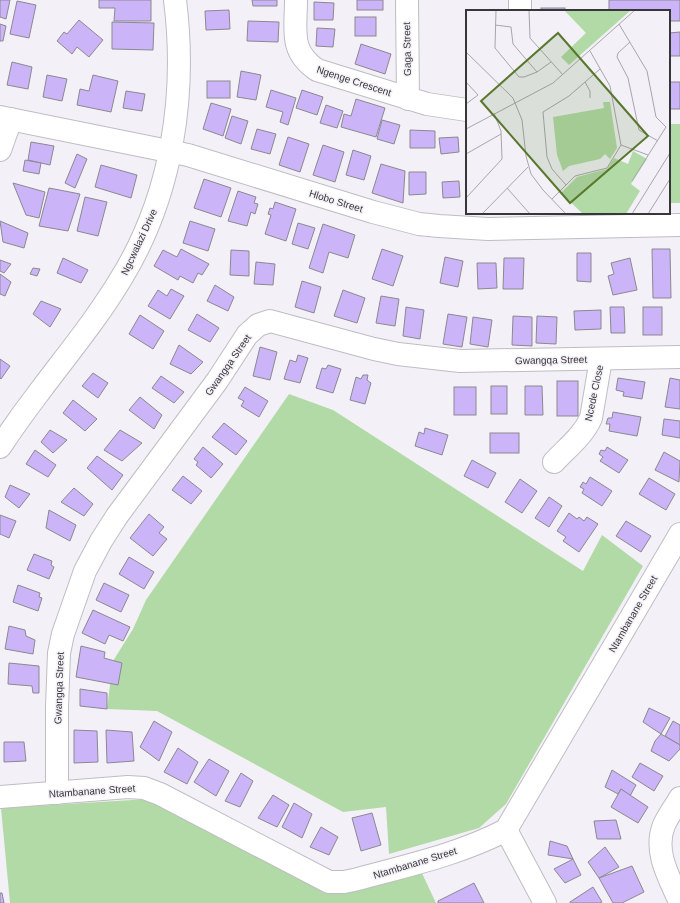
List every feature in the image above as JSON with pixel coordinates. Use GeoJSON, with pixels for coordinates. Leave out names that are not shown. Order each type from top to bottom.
{"type":"FeatureCollection","features":[{"type":"Feature","properties":{"kind":"street","name":"Ngcwalazi Drive"},"geometry":{"type":"LineString","coordinates":[[0,446],[36,396],[98,316],[123,276],[147,228],[163,184],[175,125],[179,69],[178,23],[175,0]]}},
{"type":"Feature","properties":{"kind":"street","name":"Ngenge Crescent"},"geometry":{"type":"LineString","coordinates":[[296,0],[296,45],[300,55],[317,70],[408,99],[427,104],[466,110]]}},
{"type":"Feature","properties":{"kind":"street","name":"Gaga Street"},"geometry":{"type":"LineString","coordinates":[[407,0],[408,99]]}},
{"type":"Feature","properties":{"kind":"street","name":"Hlobo Street"},"geometry":{"type":"LineString","coordinates":[[5,118],[188,155],[366,210],[419,224],[488,229],[522,221],[680,225]]}},
{"type":"Feature","properties":{"kind":"street"},"geometry":{"type":"LineString","coordinates":[[0,150],[5,118]]}},
{"type":"Feature","properties":{"kind":"street","name":"Gwangqa Street"},"geometry":{"type":"LineString","coordinates":[[57,793],[57,707],[59,653],[63,634],[85,571],[117,516],[217,381],[247,335],[258,326],[270,321],[374,349],[398,354],[460,361],[680,357]]}},
{"type":"Feature","properties":{"kind":"street","name":"Ncede Close"},"geometry":{"type":"LineString","coordinates":[[554,462],[582,434],[591,418],[602,359]]}},
{"type":"Feature","properties":{"kind":"street","name":"Ntambanane Street"},"geometry":{"type":"LineString","coordinates":[[0,797],[137,787],[160,794],[329,882],[354,880],[431,859],[484,841],[506,830],[680,534]]}},
{"type":"Feature","properties":{"kind":"street"},"geometry":{"type":"LineString","coordinates":[[680,798],[665,824],[661,837],[660,848],[664,863],[680,902]]}},
{"type":"Feature","properties":{"kind":"street"},"geometry":{"type":"LineString","coordinates":[[506,830],[545,903]]}},
{"type":"Feature","properties":{"kind":"green space"},"geometry":{"type":"Polygon","coordinates":[[[670,124],[680,124],[680,203],[670,203],[670,124]]]}},
{"type":"Feature","properties":{"kind":"green space"},"geometry":{"type":"Polygon","coordinates":[[[289,394],[333,410],[583,571],[602,535],[643,566],[506,804],[479,828],[389,854],[386,807],[343,812],[157,711],[107,709],[113,661],[133,629],[146,600],[289,394]]]}},
{"type":"Feature","properties":{"kind":"green space"},"geometry":{"type":"Polygon","coordinates":[[[149,799],[338,890],[419,867],[436,903],[10,903],[1,808],[149,799]]]}},
{"type":"Feature","properties":{"kind":"building"},"geometry":{"type":"Polygon","coordinates":[[[0,0],[10,0],[6,19],[0,17],[0,0]]]}},
{"type":"Feature","properties":{"kind":"building"},"geometry":{"type":"Polygon","coordinates":[[[99,0],[151,0],[151,21],[114,21],[115,8],[99,8],[99,0]]]}},
{"type":"Feature","properties":{"kind":"building"},"geometry":{"type":"Polygon","coordinates":[[[252,0],[277,0],[277,6],[253,6],[252,0]]]}},
{"type":"Feature","properties":{"kind":"building"},"geometry":{"type":"Polygon","coordinates":[[[357,0],[383,0],[383,10],[357,10],[357,0]]]}},
{"type":"Feature","properties":{"kind":"building"},"geometry":{"type":"Polygon","coordinates":[[[609,0],[680,0],[680,21],[670,21],[670,10],[609,10],[609,0]]]}},
{"type":"Feature","properties":{"kind":"building"},"geometry":{"type":"Polygon","coordinates":[[[17,1],[36,5],[29,38],[10,34],[17,1]]]}},
{"type":"Feature","properties":{"kind":"building"},"geometry":{"type":"Polygon","coordinates":[[[314,2],[334,3],[333,20],[314,20],[314,2]]]}},
{"type":"Feature","properties":{"kind":"building"},"geometry":{"type":"Polygon","coordinates":[[[541,8],[565,8],[565,10],[541,10],[541,8]]]}},
{"type":"Feature","properties":{"kind":"building"},"geometry":{"type":"Polygon","coordinates":[[[229,10],[230,29],[206,30],[205,11],[229,10]]]}},
{"type":"Feature","properties":{"kind":"building"},"geometry":{"type":"Polygon","coordinates":[[[355,17],[376,17],[376,36],[355,36],[355,17]]]}},
{"type":"Feature","properties":{"kind":"building"},"geometry":{"type":"Polygon","coordinates":[[[79,20],[103,40],[89,57],[77,47],[72,54],[57,41],[64,32],[67,34],[79,20]]]}},
{"type":"Feature","properties":{"kind":"building"},"geometry":{"type":"Polygon","coordinates":[[[248,21],[279,22],[278,42],[247,41],[248,21]]]}},
{"type":"Feature","properties":{"kind":"building"},"geometry":{"type":"Polygon","coordinates":[[[112,22],[154,23],[153,50],[112,49],[112,22]]]}},
{"type":"Feature","properties":{"kind":"building"},"geometry":{"type":"Polygon","coordinates":[[[0,24],[6,26],[3,41],[0,41],[0,24]]]}},
{"type":"Feature","properties":{"kind":"building"},"geometry":{"type":"Polygon","coordinates":[[[317,28],[335,29],[333,47],[316,46],[317,28]]]}},
{"type":"Feature","properties":{"kind":"building"},"geometry":{"type":"Polygon","coordinates":[[[680,32],[680,56],[670,56],[670,33],[680,32]]]}},
{"type":"Feature","properties":{"kind":"building"},"geometry":{"type":"Polygon","coordinates":[[[361,44],[391,54],[385,74],[355,64],[361,44]]]}},
{"type":"Feature","properties":{"kind":"building"},"geometry":{"type":"Polygon","coordinates":[[[12,62],[32,67],[28,89],[7,85],[12,62]]]}},
{"type":"Feature","properties":{"kind":"building"},"geometry":{"type":"Polygon","coordinates":[[[241,71],[261,75],[256,100],[237,97],[241,71]]]}},
{"type":"Feature","properties":{"kind":"building"},"geometry":{"type":"Polygon","coordinates":[[[47,75],[67,79],[62,101],[43,97],[47,75]]]}},
{"type":"Feature","properties":{"kind":"building"},"geometry":{"type":"Polygon","coordinates":[[[93,75],[118,81],[111,112],[77,105],[80,89],[89,91],[93,75]]]}},
{"type":"Feature","properties":{"kind":"building"},"geometry":{"type":"Polygon","coordinates":[[[207,81],[230,81],[230,98],[207,98],[207,81]]]}},
{"type":"Feature","properties":{"kind":"building"},"geometry":{"type":"Polygon","coordinates":[[[670,82],[680,82],[680,109],[670,109],[670,82]]]}},
{"type":"Feature","properties":{"kind":"building"},"geometry":{"type":"Polygon","coordinates":[[[271,90],[296,98],[288,125],[280,122],[283,112],[266,107],[271,90]]]}},
{"type":"Feature","properties":{"kind":"building"},"geometry":{"type":"Polygon","coordinates":[[[302,90],[323,97],[317,115],[296,108],[302,90]]]}},
{"type":"Feature","properties":{"kind":"building"},"geometry":{"type":"Polygon","coordinates":[[[126,91],[145,94],[142,111],[123,108],[126,91]]]}},
{"type":"Feature","properties":{"kind":"building"},"geometry":{"type":"Polygon","coordinates":[[[356,99],[385,108],[376,137],[341,127],[344,114],[351,116],[356,99]]]}},
{"type":"Feature","properties":{"kind":"building"},"geometry":{"type":"Polygon","coordinates":[[[211,103],[231,109],[223,136],[203,129],[211,103]]]}},
{"type":"Feature","properties":{"kind":"building"},"geometry":{"type":"Polygon","coordinates":[[[326,105],[343,111],[337,128],[320,123],[326,105]]]}},
{"type":"Feature","properties":{"kind":"building"},"geometry":{"type":"Polygon","coordinates":[[[232,116],[248,121],[241,144],[225,138],[232,116]]]}},
{"type":"Feature","properties":{"kind":"building"},"geometry":{"type":"Polygon","coordinates":[[[382,120],[400,125],[394,144],[377,139],[382,120]]]}},
{"type":"Feature","properties":{"kind":"building"},"geometry":{"type":"Polygon","coordinates":[[[257,129],[276,134],[270,154],[251,149],[257,129]]]}},
{"type":"Feature","properties":{"kind":"building"},"geometry":{"type":"Polygon","coordinates":[[[410,130],[435,131],[435,148],[410,148],[410,130]]]}},
{"type":"Feature","properties":{"kind":"building"},"geometry":{"type":"Polygon","coordinates":[[[288,137],[309,144],[300,172],[279,165],[288,137]]]}},
{"type":"Feature","properties":{"kind":"building"},"geometry":{"type":"Polygon","coordinates":[[[458,137],[459,152],[441,154],[439,138],[458,137]]]}},
{"type":"Feature","properties":{"kind":"building"},"geometry":{"type":"Polygon","coordinates":[[[31,142],[54,146],[50,165],[28,160],[31,142]]]}},
{"type":"Feature","properties":{"kind":"building"},"geometry":{"type":"Polygon","coordinates":[[[323,145],[344,152],[335,182],[313,175],[323,145]]]}},
{"type":"Feature","properties":{"kind":"building"},"geometry":{"type":"Polygon","coordinates":[[[353,150],[371,156],[364,180],[346,175],[353,150]]]}},
{"type":"Feature","properties":{"kind":"building"},"geometry":{"type":"Polygon","coordinates":[[[77,154],[87,159],[75,188],[65,183],[77,154]]]}},
{"type":"Feature","properties":{"kind":"building"},"geometry":{"type":"Polygon","coordinates":[[[25,160],[41,163],[39,174],[23,171],[25,160]]]}},
{"type":"Feature","properties":{"kind":"building"},"geometry":{"type":"Polygon","coordinates":[[[381,164],[405,171],[403,203],[372,193],[381,164]]]}},
{"type":"Feature","properties":{"kind":"building"},"geometry":{"type":"Polygon","coordinates":[[[101,165],[137,175],[131,198],[95,187],[101,165]]]}},
{"type":"Feature","properties":{"kind":"building"},"geometry":{"type":"Polygon","coordinates":[[[409,172],[426,172],[426,194],[409,195],[409,172]]]}},
{"type":"Feature","properties":{"kind":"building"},"geometry":{"type":"Polygon","coordinates":[[[204,179],[231,188],[221,217],[194,208],[204,179]]]}},
{"type":"Feature","properties":{"kind":"building"},"geometry":{"type":"Polygon","coordinates":[[[459,181],[460,197],[443,198],[442,182],[459,181]]]}},
{"type":"Feature","properties":{"kind":"building"},"geometry":{"type":"Polygon","coordinates":[[[13,183],[45,192],[39,218],[26,215],[13,183]]]}},
{"type":"Feature","properties":{"kind":"building"},"geometry":{"type":"Polygon","coordinates":[[[49,188],[80,194],[68,231],[39,226],[49,188]]]}},
{"type":"Feature","properties":{"kind":"building"},"geometry":{"type":"Polygon","coordinates":[[[238,191],[256,197],[254,203],[258,204],[255,214],[251,212],[247,226],[228,221],[238,191]]]}},
{"type":"Feature","properties":{"kind":"building"},"geometry":{"type":"Polygon","coordinates":[[[85,197],[107,202],[98,236],[77,231],[85,197]]]}},
{"type":"Feature","properties":{"kind":"building"},"geometry":{"type":"Polygon","coordinates":[[[275,202],[296,209],[286,241],[265,234],[271,215],[268,214],[270,208],[273,209],[275,202]]]}},
{"type":"Feature","properties":{"kind":"building"},"geometry":{"type":"Polygon","coordinates":[[[0,221],[28,233],[24,248],[3,242],[0,221]]]}},
{"type":"Feature","properties":{"kind":"building"},"geometry":{"type":"Polygon","coordinates":[[[190,221],[215,229],[208,251],[183,243],[190,221]]]}},
{"type":"Feature","properties":{"kind":"building"},"geometry":{"type":"Polygon","coordinates":[[[298,223],[315,228],[308,249],[292,244],[298,223]]]}},
{"type":"Feature","properties":{"kind":"building"},"geometry":{"type":"Polygon","coordinates":[[[323,224],[355,235],[348,258],[329,252],[323,273],[309,268],[323,224]]]}},
{"type":"Feature","properties":{"kind":"building"},"geometry":{"type":"Polygon","coordinates":[[[181,249],[209,264],[202,275],[198,273],[193,283],[180,276],[178,280],[154,266],[163,250],[177,257],[181,249]]]}},
{"type":"Feature","properties":{"kind":"building"},"geometry":{"type":"Polygon","coordinates":[[[382,249],[403,256],[393,286],[372,279],[382,249]]]}},
{"type":"Feature","properties":{"kind":"building"},"geometry":{"type":"Polygon","coordinates":[[[652,249],[670,249],[671,298],[653,298],[652,249]]]}},
{"type":"Feature","properties":{"kind":"building"},"geometry":{"type":"Polygon","coordinates":[[[231,250],[249,251],[249,276],[230,275],[231,250]]]}},
{"type":"Feature","properties":{"kind":"building"},"geometry":{"type":"Polygon","coordinates":[[[577,253],[591,253],[591,282],[577,281],[577,253]]]}},
{"type":"Feature","properties":{"kind":"building"},"geometry":{"type":"Polygon","coordinates":[[[445,257],[463,261],[458,287],[440,283],[445,257]]]}},
{"type":"Feature","properties":{"kind":"building"},"geometry":{"type":"Polygon","coordinates":[[[63,258],[88,270],[81,283],[57,273],[63,258]]]}},
{"type":"Feature","properties":{"kind":"building"},"geometry":{"type":"Polygon","coordinates":[[[504,258],[524,258],[523,289],[503,289],[504,258]]]}},
{"type":"Feature","properties":{"kind":"building"},"geometry":{"type":"Polygon","coordinates":[[[630,258],[637,290],[613,295],[608,276],[614,274],[611,263],[630,258]]]}},
{"type":"Feature","properties":{"kind":"building"},"geometry":{"type":"Polygon","coordinates":[[[0,260],[11,264],[4,273],[0,271],[0,260]]]}},
{"type":"Feature","properties":{"kind":"building"},"geometry":{"type":"Polygon","coordinates":[[[256,262],[275,264],[273,285],[254,284],[256,262]]]}},
{"type":"Feature","properties":{"kind":"building"},"geometry":{"type":"Polygon","coordinates":[[[477,263],[496,263],[497,288],[478,289],[477,263]]]}},
{"type":"Feature","properties":{"kind":"building"},"geometry":{"type":"Polygon","coordinates":[[[33,268],[40,269],[37,276],[30,274],[33,268]]]}},
{"type":"Feature","properties":{"kind":"building"},"geometry":{"type":"Polygon","coordinates":[[[0,274],[11,282],[5,296],[0,294],[0,274]]]}},
{"type":"Feature","properties":{"kind":"building"},"geometry":{"type":"Polygon","coordinates":[[[302,281],[321,287],[314,313],[295,307],[302,281]]]}},
{"type":"Feature","properties":{"kind":"building"},"geometry":{"type":"Polygon","coordinates":[[[215,285],[234,297],[228,311],[207,301],[215,285]]]}},
{"type":"Feature","properties":{"kind":"building"},"geometry":{"type":"Polygon","coordinates":[[[171,289],[184,296],[170,319],[148,306],[158,290],[167,296],[171,289]]]}},
{"type":"Feature","properties":{"kind":"building"},"geometry":{"type":"Polygon","coordinates":[[[343,290],[365,298],[357,323],[334,316],[343,290]]]}},
{"type":"Feature","properties":{"kind":"building"},"geometry":{"type":"Polygon","coordinates":[[[381,296],[399,299],[395,326],[376,323],[381,296]]]}},
{"type":"Feature","properties":{"kind":"building"},"geometry":{"type":"Polygon","coordinates":[[[41,301],[61,309],[50,327],[33,314],[41,301]]]}},
{"type":"Feature","properties":{"kind":"building"},"geometry":{"type":"Polygon","coordinates":[[[406,307],[424,310],[420,339],[403,336],[406,307]]]}},
{"type":"Feature","properties":{"kind":"building"},"geometry":{"type":"Polygon","coordinates":[[[610,307],[624,307],[625,333],[611,333],[610,307]]]}},
{"type":"Feature","properties":{"kind":"building"},"geometry":{"type":"Polygon","coordinates":[[[643,307],[662,307],[662,335],[643,335],[643,307]]]}},
{"type":"Feature","properties":{"kind":"building"},"geometry":{"type":"Polygon","coordinates":[[[601,310],[601,329],[575,330],[574,311],[601,310]]]}},
{"type":"Feature","properties":{"kind":"building"},"geometry":{"type":"Polygon","coordinates":[[[197,314],[219,328],[210,342],[188,330],[197,314]]]}},
{"type":"Feature","properties":{"kind":"building"},"geometry":{"type":"Polygon","coordinates":[[[448,314],[467,317],[462,347],[443,344],[448,314]]]}},
{"type":"Feature","properties":{"kind":"building"},"geometry":{"type":"Polygon","coordinates":[[[140,315],[164,331],[153,349],[129,334],[140,315]]]}},
{"type":"Feature","properties":{"kind":"building"},"geometry":{"type":"Polygon","coordinates":[[[513,316],[532,317],[532,346],[512,345],[513,316]]]}},
{"type":"Feature","properties":{"kind":"building"},"geometry":{"type":"Polygon","coordinates":[[[537,316],[557,317],[556,344],[536,343],[537,316]]]}},
{"type":"Feature","properties":{"kind":"building"},"geometry":{"type":"Polygon","coordinates":[[[473,317],[492,320],[488,347],[470,344],[473,317]]]}},
{"type":"Feature","properties":{"kind":"building"},"geometry":{"type":"Polygon","coordinates":[[[179,345],[203,362],[191,374],[170,364],[179,345]]]}},
{"type":"Feature","properties":{"kind":"building"},"geometry":{"type":"Polygon","coordinates":[[[260,347],[277,352],[270,380],[253,376],[260,347]]]}},
{"type":"Feature","properties":{"kind":"building"},"geometry":{"type":"Polygon","coordinates":[[[298,355],[308,358],[300,383],[284,379],[290,360],[296,362],[298,355]]]}},
{"type":"Feature","properties":{"kind":"building"},"geometry":{"type":"Polygon","coordinates":[[[0,359],[10,366],[1,379],[0,378],[0,359]]]}},
{"type":"Feature","properties":{"kind":"building"},"geometry":{"type":"Polygon","coordinates":[[[328,365],[341,369],[333,393],[316,388],[322,368],[326,369],[328,365]]]}},
{"type":"Feature","properties":{"kind":"building"},"geometry":{"type":"Polygon","coordinates":[[[93,373],[108,383],[98,398],[82,386],[93,373]]]}},
{"type":"Feature","properties":{"kind":"building"},"geometry":{"type":"Polygon","coordinates":[[[363,375],[368,375],[367,380],[371,383],[365,404],[350,400],[356,377],[361,379],[363,375]]]}},
{"type":"Feature","properties":{"kind":"building"},"geometry":{"type":"Polygon","coordinates":[[[161,376],[184,392],[174,403],[152,388],[161,376]]]}},
{"type":"Feature","properties":{"kind":"building"},"geometry":{"type":"Polygon","coordinates":[[[618,378],[645,382],[642,399],[623,396],[624,392],[616,390],[618,378]]]}},
{"type":"Feature","properties":{"kind":"building"},"geometry":{"type":"Polygon","coordinates":[[[670,378],[680,380],[680,409],[665,407],[670,378]]]}},
{"type":"Feature","properties":{"kind":"building"},"geometry":{"type":"Polygon","coordinates":[[[557,381],[578,381],[578,416],[557,416],[557,381]]]}},
{"type":"Feature","properties":{"kind":"building"},"geometry":{"type":"Polygon","coordinates":[[[491,386],[507,386],[507,414],[491,414],[491,386]]]}},
{"type":"Feature","properties":{"kind":"building"},"geometry":{"type":"Polygon","coordinates":[[[525,386],[542,386],[543,415],[525,415],[525,386]]]}},
{"type":"Feature","properties":{"kind":"building"},"geometry":{"type":"Polygon","coordinates":[[[245,387],[268,401],[259,417],[241,406],[244,401],[238,398],[245,387]]]}},
{"type":"Feature","properties":{"kind":"building"},"geometry":{"type":"Polygon","coordinates":[[[454,387],[476,387],[476,415],[454,415],[454,387]]]}},
{"type":"Feature","properties":{"kind":"building"},"geometry":{"type":"Polygon","coordinates":[[[140,397],[162,415],[154,429],[129,410],[140,397]]]}},
{"type":"Feature","properties":{"kind":"building"},"geometry":{"type":"Polygon","coordinates":[[[73,400],[97,419],[85,431],[63,413],[73,400]]]}},
{"type":"Feature","properties":{"kind":"building"},"geometry":{"type":"Polygon","coordinates":[[[613,412],[641,417],[637,436],[609,431],[610,424],[606,424],[608,418],[612,418],[613,412]]]}},
{"type":"Feature","properties":{"kind":"building"},"geometry":{"type":"Polygon","coordinates":[[[664,419],[680,421],[680,438],[662,435],[664,419]]]}},
{"type":"Feature","properties":{"kind":"building"},"geometry":{"type":"Polygon","coordinates":[[[224,423],[247,441],[236,455],[212,437],[224,423]]]}},
{"type":"Feature","properties":{"kind":"building"},"geometry":{"type":"Polygon","coordinates":[[[425,428],[448,435],[442,455],[415,446],[419,432],[424,434],[425,428]]]}},
{"type":"Feature","properties":{"kind":"building"},"geometry":{"type":"Polygon","coordinates":[[[50,430],[67,440],[53,453],[41,442],[50,430]]]}},
{"type":"Feature","properties":{"kind":"building"},"geometry":{"type":"Polygon","coordinates":[[[120,430],[142,443],[122,461],[104,450],[120,430]]]}},
{"type":"Feature","properties":{"kind":"building"},"geometry":{"type":"Polygon","coordinates":[[[490,433],[519,433],[519,453],[490,453],[490,433]]]}},
{"type":"Feature","properties":{"kind":"building"},"geometry":{"type":"Polygon","coordinates":[[[203,447],[223,464],[211,478],[196,465],[198,462],[194,459],[203,447]]]}},
{"type":"Feature","properties":{"kind":"building"},"geometry":{"type":"Polygon","coordinates":[[[607,447],[628,460],[619,473],[600,461],[603,457],[599,454],[601,450],[605,451],[607,447]]]}},
{"type":"Feature","properties":{"kind":"building"},"geometry":{"type":"Polygon","coordinates":[[[35,450],[56,465],[48,477],[26,464],[35,450]]]}},
{"type":"Feature","properties":{"kind":"building"},"geometry":{"type":"Polygon","coordinates":[[[664,452],[680,461],[679,482],[655,470],[664,452]]]}},
{"type":"Feature","properties":{"kind":"building"},"geometry":{"type":"Polygon","coordinates":[[[97,456],[123,475],[112,490],[87,468],[97,456]]]}},
{"type":"Feature","properties":{"kind":"building"},"geometry":{"type":"Polygon","coordinates":[[[472,460],[496,473],[488,488],[464,476],[472,460]]]}},
{"type":"Feature","properties":{"kind":"building"},"geometry":{"type":"Polygon","coordinates":[[[183,476],[202,491],[191,504],[172,490],[183,476]]]}},
{"type":"Feature","properties":{"kind":"building"},"geometry":{"type":"Polygon","coordinates":[[[590,477],[612,491],[602,506],[582,493],[584,489],[580,487],[583,482],[586,484],[590,477]]]}},
{"type":"Feature","properties":{"kind":"building"},"geometry":{"type":"Polygon","coordinates":[[[649,478],[675,494],[666,510],[639,494],[649,478]]]}},
{"type":"Feature","properties":{"kind":"building"},"geometry":{"type":"Polygon","coordinates":[[[520,479],[537,491],[522,513],[505,502],[520,479]]]}},
{"type":"Feature","properties":{"kind":"building"},"geometry":{"type":"Polygon","coordinates":[[[10,485],[30,494],[19,508],[5,497],[10,485]]]}},
{"type":"Feature","properties":{"kind":"building"},"geometry":{"type":"Polygon","coordinates":[[[74,488],[93,504],[84,516],[61,502],[74,488]]]}},
{"type":"Feature","properties":{"kind":"building"},"geometry":{"type":"Polygon","coordinates":[[[549,497],[562,506],[549,527],[535,518],[549,497]]]}},
{"type":"Feature","properties":{"kind":"building"},"geometry":{"type":"Polygon","coordinates":[[[49,510],[76,525],[70,541],[46,528],[49,510]]]}},
{"type":"Feature","properties":{"kind":"building"},"geometry":{"type":"Polygon","coordinates":[[[569,513],[577,519],[579,517],[584,521],[587,517],[598,524],[579,552],[563,541],[566,537],[557,531],[569,513]]]}},
{"type":"Feature","properties":{"kind":"building"},"geometry":{"type":"Polygon","coordinates":[[[149,514],[164,527],[159,533],[167,539],[153,556],[130,538],[149,514]]]}},
{"type":"Feature","properties":{"kind":"building"},"geometry":{"type":"Polygon","coordinates":[[[0,515],[16,521],[9,538],[0,534],[0,515]]]}},
{"type":"Feature","properties":{"kind":"building"},"geometry":{"type":"Polygon","coordinates":[[[626,521],[651,536],[641,552],[616,536],[626,521]]]}},
{"type":"Feature","properties":{"kind":"building"},"geometry":{"type":"Polygon","coordinates":[[[34,554],[52,561],[51,565],[54,567],[49,579],[27,570],[34,554]]]}},
{"type":"Feature","properties":{"kind":"building"},"geometry":{"type":"Polygon","coordinates":[[[129,557],[154,572],[144,589],[119,574],[129,557]]]}},
{"type":"Feature","properties":{"kind":"building"},"geometry":{"type":"Polygon","coordinates":[[[104,583],[129,595],[121,612],[96,600],[104,583]]]}},
{"type":"Feature","properties":{"kind":"building"},"geometry":{"type":"Polygon","coordinates":[[[18,585],[40,593],[39,597],[42,598],[38,611],[13,602],[18,585]]]}},
{"type":"Feature","properties":{"kind":"building"},"geometry":{"type":"Polygon","coordinates":[[[93,610],[130,627],[123,641],[109,635],[105,644],[82,633],[93,610]]]}},
{"type":"Feature","properties":{"kind":"building"},"geometry":{"type":"Polygon","coordinates":[[[9,626],[25,630],[26,636],[35,640],[33,654],[5,649],[9,626]]]}},
{"type":"Feature","properties":{"kind":"building"},"geometry":{"type":"Polygon","coordinates":[[[81,646],[105,652],[104,658],[122,663],[118,685],[76,677],[81,646]]]}},
{"type":"Feature","properties":{"kind":"building"},"geometry":{"type":"Polygon","coordinates":[[[9,663],[39,666],[39,693],[33,693],[32,686],[8,684],[9,663]]]}},
{"type":"Feature","properties":{"kind":"building"},"geometry":{"type":"Polygon","coordinates":[[[80,689],[107,693],[107,709],[80,706],[80,689]]]}},
{"type":"Feature","properties":{"kind":"building"},"geometry":{"type":"Polygon","coordinates":[[[649,708],[670,718],[661,734],[643,722],[649,708]]]}},
{"type":"Feature","properties":{"kind":"building"},"geometry":{"type":"Polygon","coordinates":[[[154,721],[172,732],[159,761],[140,747],[154,721]]]}},
{"type":"Feature","properties":{"kind":"building"},"geometry":{"type":"Polygon","coordinates":[[[673,721],[680,725],[680,745],[665,736],[673,721]]]}},
{"type":"Feature","properties":{"kind":"building"},"geometry":{"type":"Polygon","coordinates":[[[74,730],[97,731],[98,762],[74,763],[74,730]]]}},
{"type":"Feature","properties":{"kind":"building"},"geometry":{"type":"Polygon","coordinates":[[[106,730],[132,732],[134,761],[107,763],[106,730]]]}},
{"type":"Feature","properties":{"kind":"building"},"geometry":{"type":"Polygon","coordinates":[[[661,734],[680,745],[680,749],[669,761],[651,751],[655,741],[661,734]]]}},
{"type":"Feature","properties":{"kind":"building"},"geometry":{"type":"Polygon","coordinates":[[[4,742],[24,742],[26,761],[4,762],[4,742]]]}},
{"type":"Feature","properties":{"kind":"building"},"geometry":{"type":"Polygon","coordinates":[[[178,748],[198,762],[187,784],[164,772],[178,748]]]}},
{"type":"Feature","properties":{"kind":"building"},"geometry":{"type":"Polygon","coordinates":[[[209,759],[229,771],[216,796],[194,782],[209,759]]]}},
{"type":"Feature","properties":{"kind":"building"},"geometry":{"type":"Polygon","coordinates":[[[640,763],[663,776],[654,791],[632,777],[640,763]]]}},
{"type":"Feature","properties":{"kind":"building"},"geometry":{"type":"Polygon","coordinates":[[[612,770],[636,785],[630,796],[621,789],[618,794],[605,787],[612,770]]]}},
{"type":"Feature","properties":{"kind":"building"},"geometry":{"type":"Polygon","coordinates":[[[241,773],[253,781],[240,807],[225,801],[241,773]]]}},
{"type":"Feature","properties":{"kind":"building"},"geometry":{"type":"Polygon","coordinates":[[[621,789],[648,807],[638,823],[611,807],[621,789]]]}},
{"type":"Feature","properties":{"kind":"building"},"geometry":{"type":"Polygon","coordinates":[[[273,795],[289,805],[277,827],[258,818],[273,795]]]}},
{"type":"Feature","properties":{"kind":"building"},"geometry":{"type":"Polygon","coordinates":[[[294,803],[312,814],[302,838],[282,827],[294,803]]]}},
{"type":"Feature","properties":{"kind":"building"},"geometry":{"type":"Polygon","coordinates":[[[372,813],[381,845],[361,851],[352,818],[372,813]]]}},
{"type":"Feature","properties":{"kind":"building"},"geometry":{"type":"Polygon","coordinates":[[[616,820],[621,839],[597,839],[594,821],[616,820]]]}},
{"type":"Feature","properties":{"kind":"building"},"geometry":{"type":"Polygon","coordinates":[[[321,827],[338,837],[329,855],[310,847],[321,827]]]}},
{"type":"Feature","properties":{"kind":"building"},"geometry":{"type":"Polygon","coordinates":[[[550,841],[567,846],[573,859],[548,855],[550,841]]]}},
{"type":"Feature","properties":{"kind":"building"},"geometry":{"type":"Polygon","coordinates":[[[605,847],[619,867],[599,878],[588,862],[605,847]]]}},
{"type":"Feature","properties":{"kind":"building"},"geometry":{"type":"Polygon","coordinates":[[[573,859],[581,875],[565,883],[554,869],[573,859]]]}},
{"type":"Feature","properties":{"kind":"building"},"geometry":{"type":"Polygon","coordinates":[[[632,866],[644,892],[622,903],[613,903],[599,878],[632,866]]]}},
{"type":"Feature","properties":{"kind":"building"},"geometry":{"type":"Polygon","coordinates":[[[474,883],[484,903],[438,903],[438,901],[474,883]]]}},
{"type":"Feature","properties":{"kind":"building"},"geometry":{"type":"Polygon","coordinates":[[[593,887],[602,902],[570,903],[570,902],[593,887]]]}},
{"type":"Feature","properties":{"kind":"building"},"geometry":{"type":"Polygon","coordinates":[[[0,893],[2,893],[4,903],[0,903],[0,893]]]}}]}
